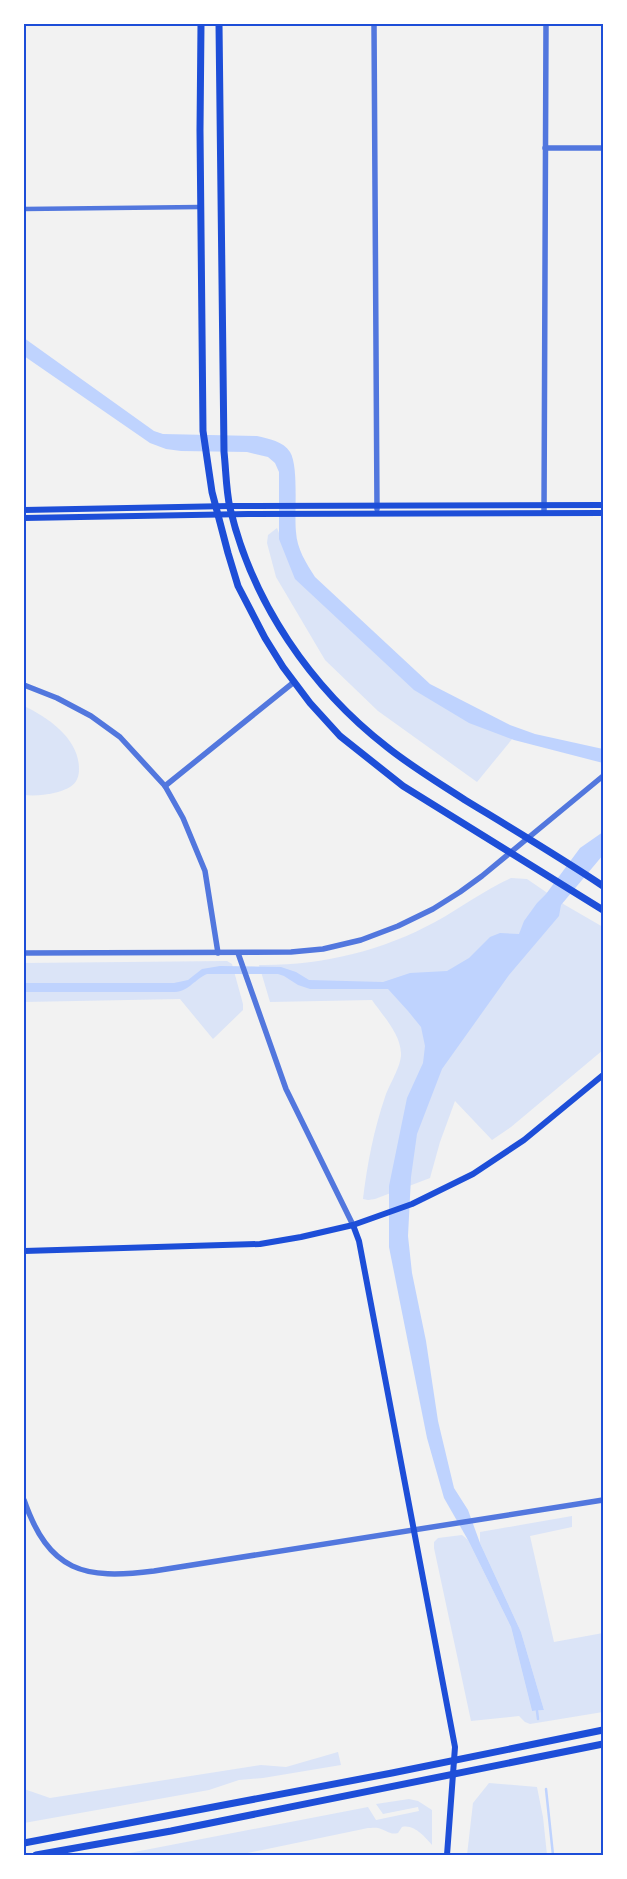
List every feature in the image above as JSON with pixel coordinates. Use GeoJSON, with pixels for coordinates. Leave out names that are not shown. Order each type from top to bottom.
{"type":"FeatureCollection","features":[{"type":"Feature","properties":{"kind":"main road"},"geometry":{"type":"LineString","coordinates":[[201,24],[200,207],[203,431],[205,452],[216,506],[234,574],[246,604],[265,638],[294,682],[340,736],[403,786],[603,910]]}},
{"type":"Feature","properties":{"kind":"main road"},"geometry":{"type":"LineString","coordinates":[[219,24],[224,452],[231,510],[252,575],[274,619],[317,678],[358,722],[388,748],[437,782],[603,886]]}},
{"type":"Feature","properties":{"kind":"main road"},"geometry":{"type":"LineString","coordinates":[[24,518],[218,514],[231,510],[274,506],[603,505]]}},
{"type":"Feature","properties":{"kind":"main road"},"geometry":{"type":"LineString","coordinates":[[24,510],[216,506],[231,510],[275,514],[603,513]]}},
{"type":"Feature","properties":{"kind":"main road"},"geometry":{"type":"LineString","coordinates":[[24,1251],[251,1244],[301,1238],[353,1225],[412,1204],[456,1183],[496,1159],[535,1132],[603,1075]]}},
{"type":"Feature","properties":{"kind":"main road"},"geometry":{"type":"LineString","coordinates":[[353,1225],[359,1241],[455,1747],[447,1855]]}},
{"type":"Feature","properties":{"kind":"main road"},"geometry":{"type":"LineString","coordinates":[[24,1843],[455,1761],[603,1730]]}},
{"type":"Feature","properties":{"kind":"main road"},"geometry":{"type":"LineString","coordinates":[[36,1855],[454,1775],[603,1744]]}},
{"type":"Feature","properties":{"kind":"street"},"geometry":{"type":"LineString","coordinates":[[374,24],[377,514]]}},
{"type":"Feature","properties":{"kind":"street"},"geometry":{"type":"LineString","coordinates":[[544,513],[546,24]]}},
{"type":"Feature","properties":{"kind":"street"},"geometry":{"type":"LineString","coordinates":[[546,148],[603,148]]}},
{"type":"Feature","properties":{"kind":"street"},"geometry":{"type":"LineString","coordinates":[[24,209],[200,207]]}},
{"type":"Feature","properties":{"kind":"street"},"geometry":{"type":"LineString","coordinates":[[165,786],[294,682]]}},
{"type":"Feature","properties":{"kind":"street"},"geometry":{"type":"LineString","coordinates":[[24,686],[56,698],[91,716],[120,737],[165,786],[183,818],[205,871],[218,953]]}},
{"type":"Feature","properties":{"kind":"street"},"geometry":{"type":"LineString","coordinates":[[24,953],[291,952],[323,949],[361,940],[421,915],[460,892],[603,776]]}},
{"type":"Feature","properties":{"kind":"street"},"geometry":{"type":"LineString","coordinates":[[238,953],[286,1089],[353,1225]]}},
{"type":"Feature","properties":{"kind":"street"},"geometry":{"type":"LineString","coordinates":[[24,1500],[38,1532],[54,1552],[79,1569],[104,1575],[154,1571],[603,1500]]}},
{"type":"Feature","properties":{"kind":"shaded area"},"geometry":{"type":"Polygon","coordinates":[[[277,528],[297,578],[377,651],[513,738],[477,782],[378,711],[325,660],[276,577],[267,543],[268,535],[277,528]]]}},
{"type":"Feature","properties":{"kind":"shaded area"},"geometry":{"type":"Polygon","coordinates":[[[24,706],[52,723],[74,748],[78,758],[79,774],[76,781],[67,789],[45,795],[24,795],[24,706]]]}},
{"type":"Feature","properties":{"kind":"shaded area"},"geometry":{"type":"Polygon","coordinates":[[[511,878],[527,879],[565,905],[603,927],[603,1050],[511,1127],[492,1140],[455,1101],[440,1142],[430,1178],[375,1199],[363,1199],[377,1122],[401,1058],[398,1039],[372,1000],[270,1002],[259,965],[305,963],[372,949],[435,922],[511,878]]]}},
{"type":"Feature","properties":{"kind":"shaded area"},"geometry":{"type":"Polygon","coordinates":[[[227,961],[232,964],[243,1010],[213,1039],[180,999],[24,1002],[24,963],[227,961]]]}},
{"type":"Feature","properties":{"kind":"shaded area"},"geometry":{"type":"Polygon","coordinates":[[[572,1516],[572,1527],[530,1536],[554,1642],[603,1633],[603,1712],[530,1724],[519,1716],[471,1721],[434,1542],[438,1538],[462,1535],[468,1540],[511,1627],[532,1711],[544,1710],[521,1632],[480,1543],[480,1532],[572,1516]]]}},
{"type":"Feature","properties":{"kind":"shaded area"},"geometry":{"type":"Polygon","coordinates":[[[338,1752],[341,1765],[263,1778],[239,1780],[209,1790],[24,1823],[24,1789],[50,1798],[261,1765],[286,1767],[338,1752]]]}},
{"type":"Feature","properties":{"kind":"shaded area"},"geometry":{"type":"Polygon","coordinates":[[[489,1783],[537,1787],[543,1817],[547,1855],[467,1855],[473,1803],[489,1783]]]}},
{"type":"Feature","properties":{"kind":"shaded area"},"geometry":{"type":"Polygon","coordinates":[[[409,1799],[418,1801],[432,1810],[432,1845],[411,1827],[402,1827],[398,1833],[391,1833],[378,1828],[368,1828],[238,1855],[119,1855],[368,1807],[376,1820],[419,1811],[418,1807],[383,1814],[376,1804],[409,1799]]]}},
{"type":"Feature","properties":{"kind":"water"},"geometry":{"type":"Polygon","coordinates":[[[24,338],[154,431],[163,434],[257,436],[284,445],[293,459],[298,544],[305,561],[315,577],[430,684],[510,725],[535,734],[603,749],[603,763],[514,740],[469,723],[414,690],[295,579],[279,539],[279,472],[275,463],[268,457],[247,452],[181,451],[166,449],[150,443],[24,356],[24,338]]]}},
{"type":"Feature","properties":{"kind":"water"},"geometry":{"type":"Polygon","coordinates":[[[603,832],[603,855],[561,905],[559,916],[509,975],[442,1069],[417,1134],[411,1177],[408,1236],[412,1273],[426,1341],[438,1421],[454,1488],[468,1510],[480,1543],[521,1632],[544,1710],[532,1711],[511,1627],[468,1540],[444,1498],[427,1438],[389,1247],[389,1186],[407,1098],[423,1063],[425,1046],[421,1027],[388,989],[310,989],[278,974],[207,974],[188,987],[175,992],[24,992],[24,983],[174,983],[188,980],[202,969],[220,966],[281,967],[296,972],[309,980],[383,982],[410,973],[447,971],[469,958],[490,937],[500,933],[519,934],[524,921],[580,848],[603,832]]]}},
{"type":"Feature","properties":{"kind":"waterway"},"geometry":{"type":"LineString","coordinates":[[537,1711],[538,1719]]}},
{"type":"Feature","properties":{"kind":"waterway"},"geometry":{"type":"LineString","coordinates":[[546,1789],[553,1855]]}}]}
